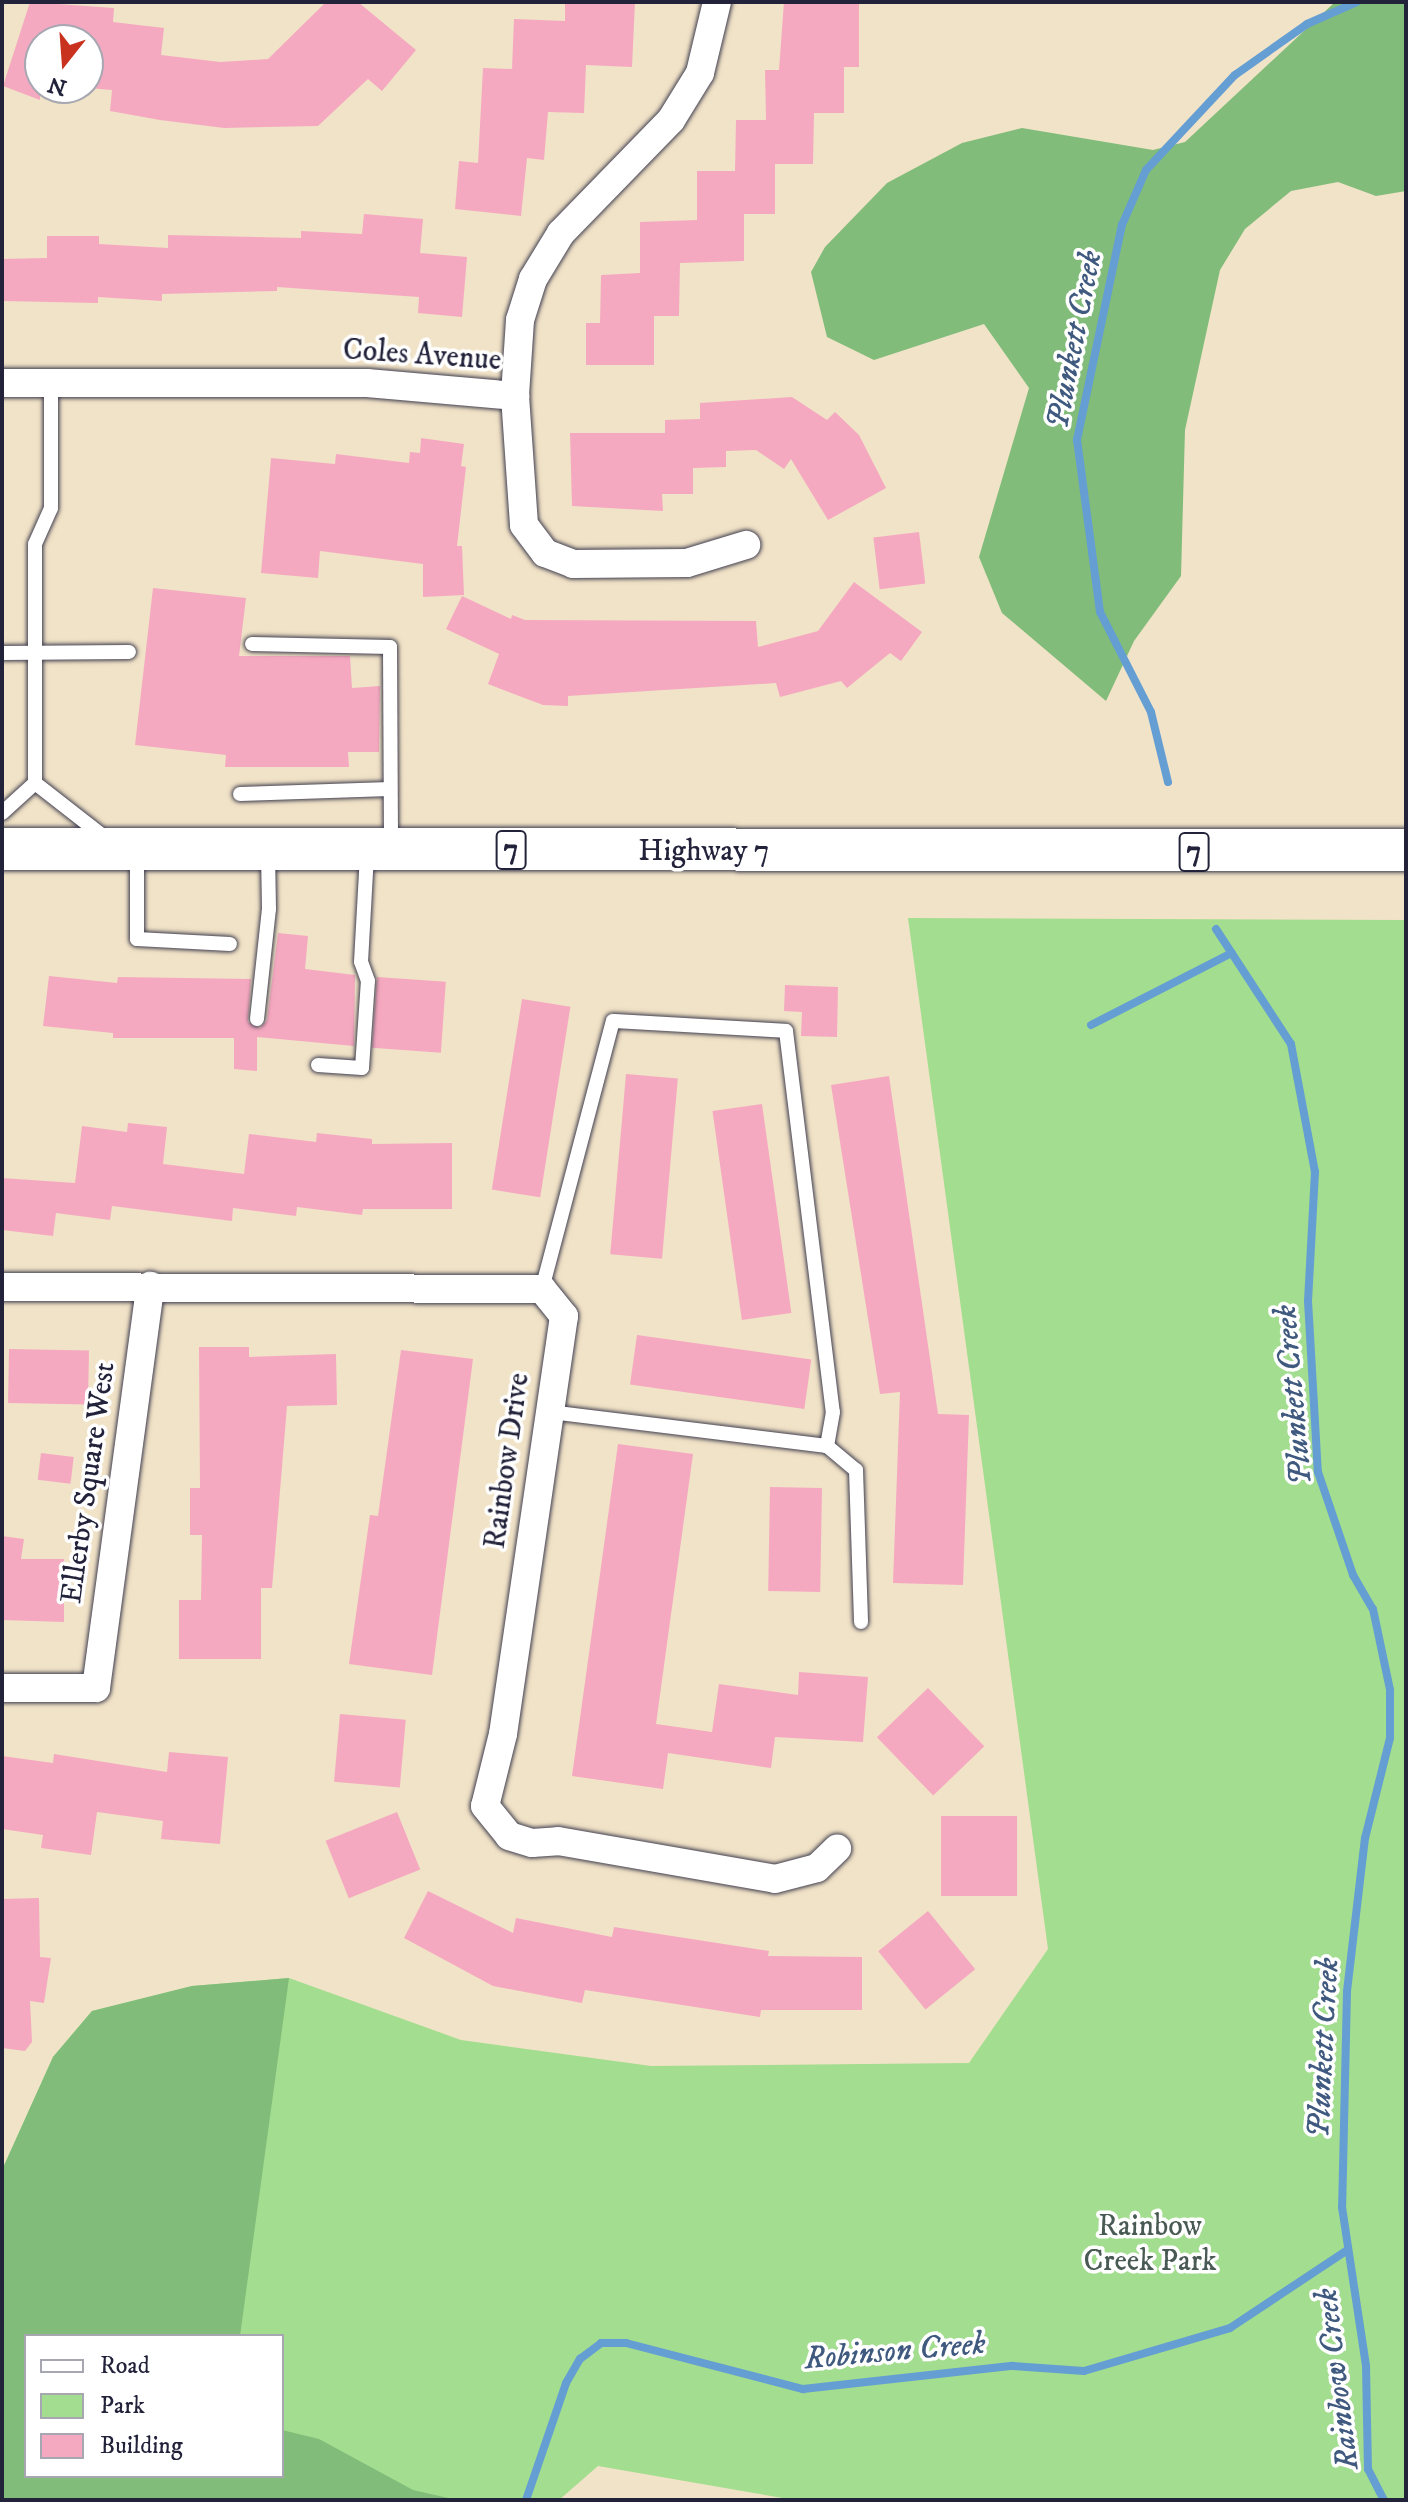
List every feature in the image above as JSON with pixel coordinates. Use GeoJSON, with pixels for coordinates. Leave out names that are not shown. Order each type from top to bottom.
{"type":"FeatureCollection","features":[{"type":"Feature","properties":{"kind":"main road","name":"Highway 7"},"geometry":{"type":"LineString","coordinates":[[2,849],[982,853],[1406,850]]}},
{"type":"Feature","properties":{"kind":"street"},"geometry":{"type":"LineString","coordinates":[[515,396],[520,320],[533,279],[561,233],[671,120],[700,73],[717,2]]}},
{"type":"Feature","properties":{"kind":"street","name":"Coles Avenue"},"geometry":{"type":"LineString","coordinates":[[2,383],[367,383],[515,396],[524,525],[545,553],[573,564],[687,563],[746,545]]}},
{"type":"Feature","properties":{"kind":"street","name":"Ellerby Square West"},"geometry":{"type":"LineString","coordinates":[[2,1688],[96,1688],[150,1286]]}},
{"type":"Feature","properties":{"kind":"street"},"geometry":{"type":"LineString","coordinates":[[2,1287],[542,1289]]}},
{"type":"Feature","properties":{"kind":"street","name":"Rainbow Drive"},"geometry":{"type":"LineString","coordinates":[[542,1289],[564,1316],[503,1734],[487,1785],[485,1806],[509,1836],[532,1843],[558,1841],[775,1879],[817,1868],[837,1849]]}},
{"type":"Feature","properties":{"kind":"lane"},"geometry":{"type":"LineString","coordinates":[[2,813],[35,783],[35,544],[51,508],[51,382]]}},
{"type":"Feature","properties":{"kind":"lane"},"geometry":{"type":"LineString","coordinates":[[252,644],[390,647],[390,789],[361,962],[368,981],[362,1068],[318,1065]]}},
{"type":"Feature","properties":{"kind":"lane"},"geometry":{"type":"LineString","coordinates":[[2,653],[129,652]]}},
{"type":"Feature","properties":{"kind":"lane"},"geometry":{"type":"LineString","coordinates":[[35,783],[128,848],[137,939],[230,944]]}},
{"type":"Feature","properties":{"kind":"lane"},"geometry":{"type":"LineString","coordinates":[[240,794],[390,789]]}},
{"type":"Feature","properties":{"kind":"lane"},"geometry":{"type":"LineString","coordinates":[[257,1019],[269,909],[267,848]]}},
{"type":"Feature","properties":{"kind":"lane"},"geometry":{"type":"LineString","coordinates":[[542,1289],[613,1021],[786,1031],[833,1412],[827,1446]]}},
{"type":"Feature","properties":{"kind":"lane"},"geometry":{"type":"LineString","coordinates":[[549,1412],[827,1446],[856,1470],[861,1622]]}},
{"type":"Feature","properties":{"kind":"green space"},"geometry":{"type":"Polygon","coordinates":[[[1335,2],[1406,2],[1406,191],[1376,196],[1338,182],[1291,191],[1245,229],[1220,270],[1185,430],[1181,576],[1134,641],[1106,701],[1002,613],[979,557],[1029,388],[984,324],[874,360],[827,337],[811,272],[825,247],[887,183],[962,143],[1022,128],[1153,150],[1185,142],[1335,2]]]}},
{"type":"Feature","properties":{"kind":"green space","name":"Rainbow Creek Park"},"geometry":{"type":"Polygon","coordinates":[[[908,918],[1406,920],[1406,2500],[794,2500],[598,2466],[559,2500],[2,2500],[2,2170],[53,2057],[92,2011],[192,1986],[289,1978],[461,2040],[651,2066],[969,2063],[1048,1949],[908,918]]]}},
{"type":"Feature","properties":{"kind":"green space"},"geometry":{"type":"Polygon","coordinates":[[[289,1978],[240,2334],[24,2334],[24,2478],[284,2478],[284,2430],[319,2439],[413,2490],[457,2500],[2,2500],[2,2170],[53,2057],[92,2011],[192,1986],[289,1978]]]}},
{"type":"Feature","properties":{"kind":"building"},"geometry":{"type":"Polygon","coordinates":[[[30,2],[114,8],[113,22],[164,28],[161,55],[220,62],[268,59],[326,2],[358,2],[416,50],[382,91],[368,79],[318,126],[224,128],[110,111],[112,90],[104,89],[104,24],[24,24],[24,94],[3,86],[30,2]]]}},
{"type":"Feature","properties":{"kind":"building"},"geometry":{"type":"Polygon","coordinates":[[[565,2],[635,2],[632,67],[586,65],[584,113],[548,112],[544,160],[527,158],[521,216],[455,209],[459,161],[478,163],[483,68],[512,69],[514,19],[565,21],[565,2]]]}},
{"type":"Feature","properties":{"kind":"building"},"geometry":{"type":"Polygon","coordinates":[[[784,2],[859,2],[859,67],[844,67],[844,113],[814,113],[813,164],[775,164],[775,214],[744,214],[744,261],[680,263],[679,316],[654,316],[654,365],[586,365],[586,323],[600,323],[601,275],[640,273],[640,222],[697,220],[697,171],[735,171],[736,120],[766,120],[765,70],[779,70],[784,2]]]}},
{"type":"Feature","properties":{"kind":"building"},"geometry":{"type":"Polygon","coordinates":[[[364,214],[423,219],[420,253],[467,257],[462,317],[418,313],[419,297],[277,287],[277,291],[162,294],[162,301],[98,297],[98,303],[2,301],[2,259],[47,258],[47,236],[99,236],[99,244],[168,248],[168,235],[301,238],[301,231],[362,234],[364,214]]]}},
{"type":"Feature","properties":{"kind":"building"},"geometry":{"type":"Polygon","coordinates":[[[792,397],[827,420],[835,412],[859,435],[886,488],[828,520],[791,459],[784,469],[756,450],[726,451],[726,467],[693,468],[693,494],[662,494],[663,511],[572,506],[570,433],[665,433],[665,420],[700,419],[700,403],[792,397]]]}},
{"type":"Feature","properties":{"kind":"building"},"geometry":{"type":"Polygon","coordinates":[[[421,438],[464,444],[461,466],[466,467],[457,546],[462,546],[464,595],[423,597],[423,564],[320,551],[318,578],[261,573],[271,458],[335,464],[336,454],[409,463],[410,452],[420,453],[421,438]]]}},
{"type":"Feature","properties":{"kind":"building"},"geometry":{"type":"Polygon","coordinates":[[[919,532],[925,584],[880,589],[873,538],[919,532]]]}},
{"type":"Feature","properties":{"kind":"building"},"geometry":{"type":"Polygon","coordinates":[[[854,582],[922,632],[901,661],[890,653],[847,688],[841,681],[780,697],[776,683],[568,696],[568,706],[543,705],[488,684],[499,654],[446,629],[462,596],[511,619],[512,615],[525,620],[756,621],[758,647],[818,631],[854,582]]]}},
{"type":"Feature","properties":{"kind":"building"},"geometry":{"type":"Polygon","coordinates":[[[153,588],[246,598],[239,656],[350,656],[352,688],[380,686],[379,752],[348,752],[349,767],[225,767],[226,755],[135,745],[153,588]]]}},
{"type":"Feature","properties":{"kind":"building"},"geometry":{"type":"Polygon","coordinates":[[[278,933],[308,936],[305,969],[355,975],[354,1046],[257,1037],[257,1071],[234,1069],[234,1038],[113,1038],[113,1033],[43,1026],[49,976],[117,983],[118,977],[251,979],[248,1022],[260,1028],[267,1020],[278,933]]]}},
{"type":"Feature","properties":{"kind":"building"},"geometry":{"type":"Polygon","coordinates":[[[377,977],[446,982],[441,1053],[372,1048],[377,977]]]}},
{"type":"Feature","properties":{"kind":"building"},"geometry":{"type":"Polygon","coordinates":[[[785,985],[838,987],[837,1037],[801,1036],[802,1012],[784,1011],[785,985]]]}},
{"type":"Feature","properties":{"kind":"building"},"geometry":{"type":"Polygon","coordinates":[[[522,999],[570,1007],[540,1197],[492,1190],[522,999]]]}},
{"type":"Feature","properties":{"kind":"building"},"geometry":{"type":"Polygon","coordinates":[[[626,1074],[678,1079],[662,1259],[610,1254],[626,1074]]]}},
{"type":"Feature","properties":{"kind":"building"},"geometry":{"type":"Polygon","coordinates":[[[889,1076],[938,1414],[969,1415],[963,1585],[893,1583],[900,1392],[880,1394],[831,1085],[889,1076]]]}},
{"type":"Feature","properties":{"kind":"building"},"geometry":{"type":"Polygon","coordinates":[[[762,1104],[791,1313],[742,1320],[712,1111],[762,1104]]]}},
{"type":"Feature","properties":{"kind":"building"},"geometry":{"type":"Polygon","coordinates":[[[128,1123],[167,1127],[163,1164],[244,1174],[249,1134],[316,1142],[317,1133],[372,1139],[372,1144],[452,1143],[452,1209],[363,1209],[362,1215],[297,1207],[296,1216],[233,1208],[232,1221],[112,1206],[110,1220],[56,1213],[53,1236],[2,1230],[2,1178],[75,1183],[82,1126],[127,1132],[128,1123]]]}},
{"type":"Feature","properties":{"kind":"building"},"geometry":{"type":"Polygon","coordinates":[[[637,1335],[811,1359],[804,1409],[630,1385],[637,1335]]]}},
{"type":"Feature","properties":{"kind":"building"},"geometry":{"type":"Polygon","coordinates":[[[199,1347],[249,1347],[249,1357],[336,1354],[337,1405],[287,1406],[272,1588],[261,1588],[261,1659],[179,1659],[179,1600],[201,1600],[202,1535],[190,1535],[190,1488],[200,1488],[199,1347]]]}},
{"type":"Feature","properties":{"kind":"building"},"geometry":{"type":"Polygon","coordinates":[[[9,1349],[89,1350],[88,1404],[8,1403],[9,1349]]]}},
{"type":"Feature","properties":{"kind":"building"},"geometry":{"type":"Polygon","coordinates":[[[401,1350],[473,1359],[432,1675],[349,1664],[370,1515],[378,1516],[401,1350]]]}},
{"type":"Feature","properties":{"kind":"building"},"geometry":{"type":"Polygon","coordinates":[[[618,1444],[693,1454],[656,1724],[712,1732],[719,1684],[798,1695],[799,1672],[868,1677],[863,1742],[775,1737],[771,1768],[668,1753],[663,1789],[572,1776],[618,1444]]]}},
{"type":"Feature","properties":{"kind":"building"},"geometry":{"type":"Polygon","coordinates":[[[41,1453],[74,1457],[70,1484],[38,1480],[41,1453]]]}},
{"type":"Feature","properties":{"kind":"building"},"geometry":{"type":"Polygon","coordinates":[[[770,1487],[822,1488],[820,1592],[768,1591],[770,1487]]]}},
{"type":"Feature","properties":{"kind":"building"},"geometry":{"type":"Polygon","coordinates":[[[2,1536],[24,1539],[21,1559],[64,1559],[64,1622],[2,1620],[2,1536]]]}},
{"type":"Feature","properties":{"kind":"building"},"geometry":{"type":"Polygon","coordinates":[[[928,1688],[984,1746],[933,1796],[877,1737],[928,1688]]]}},
{"type":"Feature","properties":{"kind":"building"},"geometry":{"type":"Polygon","coordinates":[[[340,1714],[406,1720],[400,1787],[334,1782],[340,1714]]]}},
{"type":"Feature","properties":{"kind":"building"},"geometry":{"type":"Polygon","coordinates":[[[169,1752],[228,1757],[220,1844],[161,1839],[163,1821],[97,1812],[91,1855],[41,1848],[43,1835],[2,1829],[2,1756],[53,1763],[54,1754],[167,1772],[169,1752]]]}},
{"type":"Feature","properties":{"kind":"building"},"geometry":{"type":"Polygon","coordinates":[[[397,1812],[420,1869],[349,1898],[326,1841],[397,1812]]]}},
{"type":"Feature","properties":{"kind":"building"},"geometry":{"type":"Polygon","coordinates":[[[941,1816],[1017,1816],[1017,1896],[941,1896],[941,1816]]]}},
{"type":"Feature","properties":{"kind":"building"},"geometry":{"type":"Polygon","coordinates":[[[428,1891],[513,1933],[516,1918],[612,1937],[614,1927],[769,1951],[768,1956],[862,1957],[862,2010],[761,2010],[760,2017],[585,1990],[582,2003],[493,1986],[404,1938],[428,1891]]]}},
{"type":"Feature","properties":{"kind":"building"},"geometry":{"type":"Polygon","coordinates":[[[39,1898],[40,1957],[51,1958],[44,2003],[30,2001],[32,2042],[25,2051],[2,2048],[2,1899],[39,1898]]]}},
{"type":"Feature","properties":{"kind":"building"},"geometry":{"type":"Polygon","coordinates":[[[928,1911],[975,1969],[925,2010],[878,1951],[928,1911]]]}},
{"type":"Feature","properties":{"kind":"waterway","name":"Plunkett Creek"},"geometry":{"type":"LineString","coordinates":[[1168,782],[1151,712],[1100,612],[1077,440],[1122,225],[1146,170],[1235,75],[1307,24],[1357,2]]}},
{"type":"Feature","properties":{"kind":"waterway","name":"Plunkett Creek"},"geometry":{"type":"LineString","coordinates":[[1216,929],[1291,1044],[1315,1172],[1308,1301],[1318,1472],[1353,1575],[1373,1609],[1390,1690],[1390,1738],[1365,1838],[1347,1992],[1342,2207],[1366,2366],[1368,2469],[1384,2500]]}},
{"type":"Feature","properties":{"kind":"waterway"},"geometry":{"type":"LineString","coordinates":[[1091,1025],[1232,953]]}},
{"type":"Feature","properties":{"kind":"waterway","name":"Robinson Creek"},"geometry":{"type":"LineString","coordinates":[[526,2500],[566,2383],[580,2359],[601,2343],[626,2343],[803,2389],[1013,2366],[1084,2371],[1230,2328],[1346,2251]]}},
{"type":"Feature","properties":{"kind":"water label","name":"Rainbow Creek"},"geometry":{"type":"Point","coordinates":[1338,2379]}}]}
